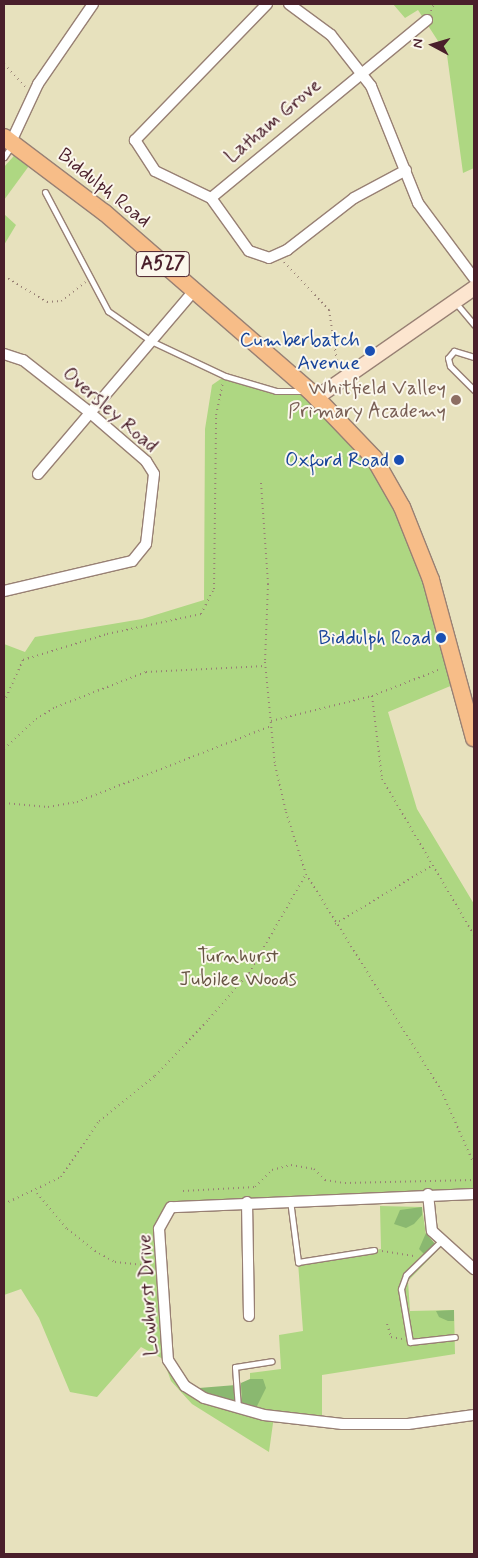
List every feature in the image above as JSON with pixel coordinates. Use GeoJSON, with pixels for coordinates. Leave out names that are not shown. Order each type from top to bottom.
{"type":"FeatureCollection","features":[{"type":"Feature","properties":{"kind":"main road","name":"Biddulph Road"},"geometry":{"type":"LineString","coordinates":[[9,141],[104,213],[313,394],[374,458],[402,507],[431,580],[474,738]]}},
{"type":"Feature","properties":{"kind":"street"},"geometry":{"type":"LineString","coordinates":[[9,141],[33,94],[93,4]]}},
{"type":"Feature","properties":{"kind":"street"},"geometry":{"type":"LineString","coordinates":[[267,4],[135,140],[155,171],[211,198],[249,251],[269,258],[278,254],[354,198],[406,170]]}},
{"type":"Feature","properties":{"kind":"street"},"geometry":{"type":"LineString","coordinates":[[289,4],[331,35],[371,86],[418,203],[474,278]]}},
{"type":"Feature","properties":{"kind":"street","name":"Latham Grove"},"geometry":{"type":"LineString","coordinates":[[211,198],[360,71],[427,20]]}},
{"type":"Feature","properties":{"kind":"street"},"geometry":{"type":"LineString","coordinates":[[313,394],[338,381],[474,288]]}},
{"type":"Feature","properties":{"kind":"street"},"geometry":{"type":"LineString","coordinates":[[38,474],[88,411],[194,291]]}},
{"type":"Feature","properties":{"kind":"street","name":"Oversley Road"},"geometry":{"type":"LineString","coordinates":[[4,354],[23,360],[88,411],[146,461],[154,474],[146,544],[140,554],[122,565],[4,591]]}},
{"type":"Feature","properties":{"kind":"street"},"geometry":{"type":"LineString","coordinates":[[428,1194],[428,1219],[441,1241],[474,1269]]}},
{"type":"Feature","properties":{"kind":"street","name":"Lowhurst Drive"},"geometry":{"type":"LineString","coordinates":[[474,1194],[428,1194],[171,1207],[159,1229],[171,1368],[185,1386],[204,1398],[238,1409],[375,1426],[474,1415]]}},
{"type":"Feature","properties":{"kind":"street"},"geometry":{"type":"LineString","coordinates":[[247,1202],[249,1316]]}},
{"type":"Feature","properties":{"kind":"lane"},"geometry":{"type":"LineString","coordinates":[[4,157],[9,141]]}},
{"type":"Feature","properties":{"kind":"lane"},"geometry":{"type":"LineString","coordinates":[[45,192],[88,279],[108,311],[150,340],[225,376],[276,391],[313,394]]}},
{"type":"Feature","properties":{"kind":"lane"},"geometry":{"type":"LineString","coordinates":[[454,301],[474,325]]}},
{"type":"Feature","properties":{"kind":"lane"},"geometry":{"type":"LineString","coordinates":[[474,357],[454,351],[448,358],[450,366],[474,390]]}},
{"type":"Feature","properties":{"kind":"lane"},"geometry":{"type":"LineString","coordinates":[[290,1200],[298,1262],[374,1250]]}},
{"type":"Feature","properties":{"kind":"lane"},"geometry":{"type":"LineString","coordinates":[[441,1241],[401,1282],[409,1337],[410,1342],[455,1337]]}},
{"type":"Feature","properties":{"kind":"lane"},"geometry":{"type":"LineString","coordinates":[[238,1409],[235,1367],[272,1361]]}},
{"type":"Feature","properties":{"kind":"path"},"geometry":{"type":"LineString","coordinates":[[4,64],[33,94]]}},
{"type":"Feature","properties":{"kind":"path"},"geometry":{"type":"LineString","coordinates":[[278,254],[329,310],[337,343],[338,381]]}},
{"type":"Feature","properties":{"kind":"path"},"geometry":{"type":"LineString","coordinates":[[4,276],[47,302],[61,301],[88,279]]}},
{"type":"Feature","properties":{"kind":"path"},"geometry":{"type":"LineString","coordinates":[[4,702],[23,660],[107,634],[201,614],[214,588],[216,415],[225,376]]}},
{"type":"Feature","properties":{"kind":"path"},"geometry":{"type":"LineString","coordinates":[[262,483],[268,584],[266,666],[270,722],[286,812],[306,874],[335,924],[441,1090],[474,1164]]}},
{"type":"Feature","properties":{"kind":"path"},"geometry":{"type":"LineString","coordinates":[[270,722],[372,696],[455,664]]}},
{"type":"Feature","properties":{"kind":"path"},"geometry":{"type":"LineString","coordinates":[[4,749],[36,718],[56,707],[146,672],[266,666]]}},
{"type":"Feature","properties":{"kind":"path"},"geometry":{"type":"LineString","coordinates":[[372,696],[382,779],[431,866],[474,935]]}},
{"type":"Feature","properties":{"kind":"path"},"geometry":{"type":"LineString","coordinates":[[4,803],[48,806],[77,802],[271,726]]}},
{"type":"Feature","properties":{"kind":"path"},"geometry":{"type":"LineString","coordinates":[[335,924],[431,866]]}},
{"type":"Feature","properties":{"kind":"path"},"geometry":{"type":"LineString","coordinates":[[4,1204],[36,1192],[62,1177],[99,1121],[155,1076],[249,973],[306,874]]}},
{"type":"Feature","properties":{"kind":"path"},"geometry":{"type":"LineString","coordinates":[[182,1191],[255,1187],[272,1170],[291,1165],[314,1169],[326,1180],[345,1183],[474,1180]]}},
{"type":"Feature","properties":{"kind":"path"},"geometry":{"type":"LineString","coordinates":[[36,1192],[67,1230],[115,1262],[161,1266]]}},
{"type":"Feature","properties":{"kind":"path"},"geometry":{"type":"LineString","coordinates":[[374,1250],[424,1257]]}},
{"type":"Feature","properties":{"kind":"path"},"geometry":{"type":"LineString","coordinates":[[387,1324],[392,1337],[409,1337]]}},
{"type":"Feature","properties":{"kind":"green space"},"geometry":{"type":"Polygon","coordinates":[[[393,4],[474,4],[474,168],[463,173],[447,55],[418,10],[405,18],[393,4]]]}},
{"type":"Feature","properties":{"kind":"green space"},"geometry":{"type":"Polygon","coordinates":[[[21,148],[34,159],[4,200],[4,167],[21,148]]]}},
{"type":"Feature","properties":{"kind":"green space"},"geometry":{"type":"Polygon","coordinates":[[[4,214],[16,225],[4,245],[4,214]]]}},
{"type":"Feature","properties":{"kind":"green space","name":"Turnhurst Jubilee Woods"},"geometry":{"type":"Polygon","coordinates":[[[225,376],[276,391],[315,388],[402,507],[460,682],[388,712],[417,809],[474,904],[474,1194],[171,1207],[159,1229],[168,1360],[185,1386],[274,1416],[269,1452],[192,1404],[171,1381],[163,1359],[141,1347],[97,1397],[70,1392],[39,1318],[21,1289],[4,1295],[4,644],[25,652],[35,637],[142,619],[204,600],[205,429],[212,385],[225,376]]]}},
{"type":"Feature","properties":{"kind":"green space"},"geometry":{"type":"Polygon","coordinates":[[[380,1206],[422,1207],[426,1235],[437,1251],[408,1281],[410,1311],[454,1310],[455,1354],[322,1375],[322,1417],[242,1406],[241,1383],[250,1382],[250,1373],[281,1369],[279,1335],[303,1331],[298,1262],[381,1249],[380,1206]]]}},
{"type":"Feature","properties":{"kind":"green space"},"geometry":{"type":"Polygon","coordinates":[[[422,1207],[422,1215],[414,1224],[406,1228],[394,1224],[400,1210],[422,1207]]]}},
{"type":"Feature","properties":{"kind":"green space"},"geometry":{"type":"Polygon","coordinates":[[[426,1233],[436,1245],[424,1254],[419,1249],[426,1233]]]}},
{"type":"Feature","properties":{"kind":"green space"},"geometry":{"type":"Polygon","coordinates":[[[454,1310],[454,1321],[448,1321],[439,1317],[436,1311],[454,1310]]]}},
{"type":"Feature","properties":{"kind":"green space"},"geometry":{"type":"Polygon","coordinates":[[[250,1379],[263,1379],[266,1388],[256,1408],[242,1406],[241,1383],[250,1379]]]}},
{"type":"Feature","properties":{"kind":"green space"},"geometry":{"type":"Polygon","coordinates":[[[236,1385],[238,1409],[185,1386],[199,1388],[236,1385]]]}},
{"type":"Feature","properties":{"kind":"place","name":"Cumberbatch Avenue"},"geometry":{"type":"Point","coordinates":[370,351]}},
{"type":"Feature","properties":{"kind":"place","name":"Whitfield Valley Primary Academy"},"geometry":{"type":"Point","coordinates":[456,400]}},
{"type":"Feature","properties":{"kind":"place","name":"Oxford Road"},"geometry":{"type":"Point","coordinates":[399,460]}},
{"type":"Feature","properties":{"kind":"place","name":"Biddulph Road"},"geometry":{"type":"Point","coordinates":[441,638]}}]}
